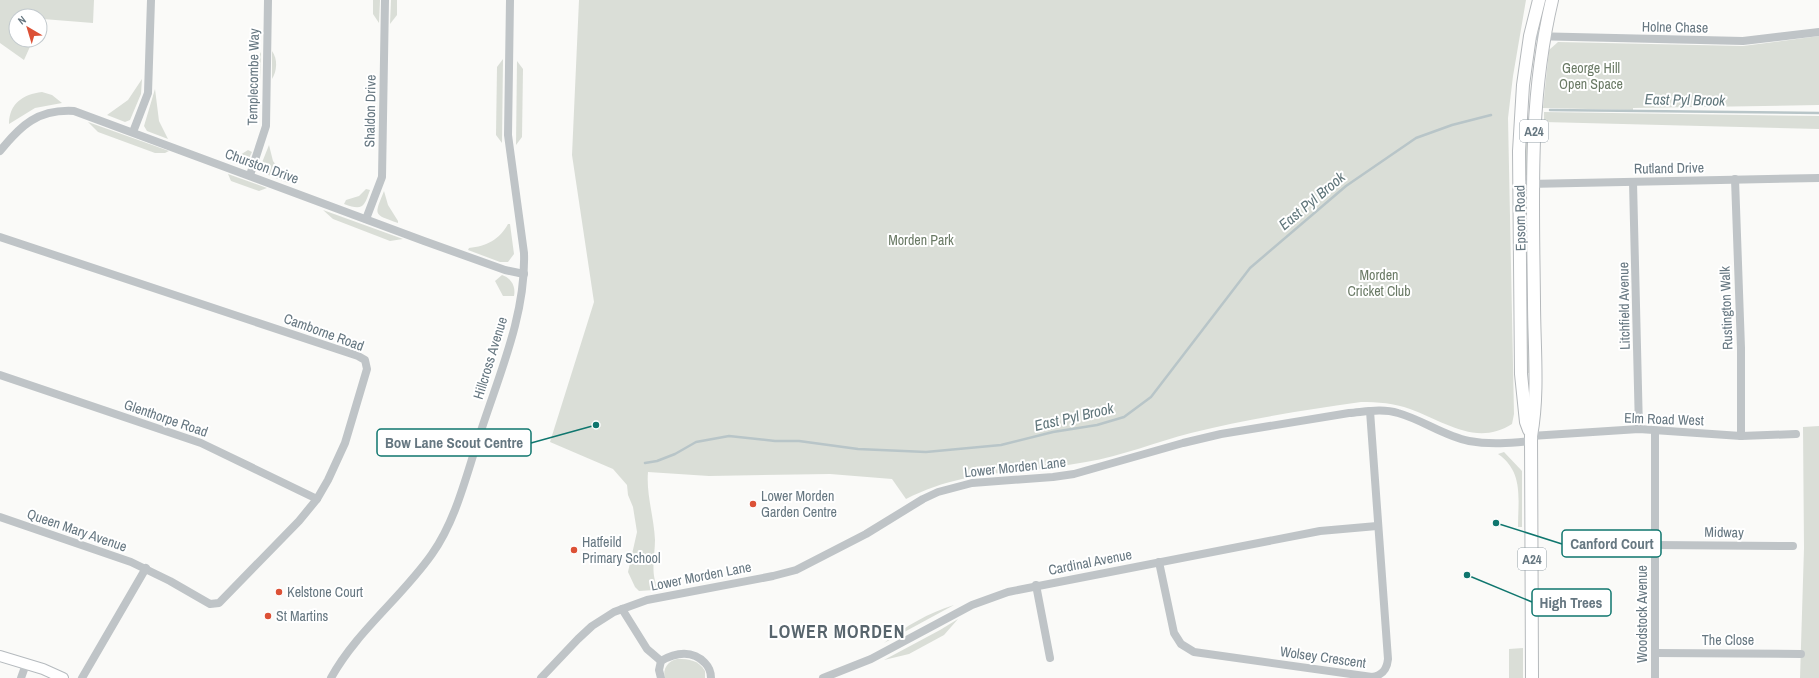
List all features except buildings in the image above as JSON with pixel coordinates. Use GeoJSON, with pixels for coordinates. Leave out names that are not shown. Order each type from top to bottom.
{"type":"FeatureCollection","features":[{"type":"Feature","properties":{"kind":"highway","name":"Epsom Road"},"geometry":{"type":"LineString","coordinates":[[1531,438],[1526,422],[1521,374],[1520,124],[1530,36],[1539,0]]}},
{"type":"Feature","properties":{"kind":"highway","name":"Epsom Road"},"geometry":{"type":"LineString","coordinates":[[1532,678],[1531,438],[1535,373],[1532,184],[1537,83],[1543,37],[1552,0]]}},
{"type":"Feature","properties":{"kind":"main road"},"geometry":{"type":"LineString","coordinates":[[0,656],[63,678]]}},
{"type":"Feature","properties":{"kind":"street"},"geometry":{"type":"LineString","coordinates":[[133,132],[148,93],[151,0]]}},
{"type":"Feature","properties":{"kind":"street","name":"Templecombe Way"},"geometry":{"type":"LineString","coordinates":[[250,175],[266,126],[268,0]]}},
{"type":"Feature","properties":{"kind":"street","name":"Shaldon Drive"},"geometry":{"type":"LineString","coordinates":[[366,219],[382,177],[385,0]]}},
{"type":"Feature","properties":{"kind":"street","name":"Hillcross Avenue"},"geometry":{"type":"LineString","coordinates":[[331,678],[349,651],[432,555],[446,529],[458,501],[519,308],[524,274],[524,253],[508,135],[510,0]]}},
{"type":"Feature","properties":{"kind":"street","name":"Holne Chase"},"geometry":{"type":"LineString","coordinates":[[1530,36],[1743,41],[1819,32]]}},
{"type":"Feature","properties":{"kind":"street","name":"Churston Drive"},"geometry":{"type":"LineString","coordinates":[[0,151],[16,131],[26,123],[55,112],[74,111],[498,267],[524,274]]}},
{"type":"Feature","properties":{"kind":"street","name":"Rutland Drive"},"geometry":{"type":"LineString","coordinates":[[1520,185],[1819,178]]}},
{"type":"Feature","properties":{"kind":"street","name":"Rustington Walk"},"geometry":{"type":"LineString","coordinates":[[1735,180],[1741,348],[1741,436]]}},
{"type":"Feature","properties":{"kind":"street","name":"Litchfield Avenue"},"geometry":{"type":"LineString","coordinates":[[1633,182],[1639,430]]}},
{"type":"Feature","properties":{"kind":"street","name":"Camborne Road"},"geometry":{"type":"LineString","coordinates":[[0,237],[362,358],[367,365],[367,372],[349,431],[328,480],[317,499],[299,521],[223,601]]}},
{"type":"Feature","properties":{"kind":"street","name":"Glenthorpe Road"},"geometry":{"type":"LineString","coordinates":[[0,375],[201,443],[317,499]]}},
{"type":"Feature","properties":{"kind":"street","name":"Lower Morden Lane"},"geometry":{"type":"LineString","coordinates":[[541,678],[592,626],[622,609],[661,596],[773,576],[796,570],[866,534],[923,499],[953,487],[972,483],[1074,474],[1183,443],[1221,434],[1334,415],[1370,411],[1397,412],[1458,438],[1470,441],[1506,443],[1531,438]]}},
{"type":"Feature","properties":{"kind":"street","name":"Wolsey Crescent"},"geometry":{"type":"LineString","coordinates":[[1159,562],[1171,626],[1177,639],[1186,649],[1194,652],[1372,677],[1384,672],[1388,659],[1377,526],[1370,411]]}},
{"type":"Feature","properties":{"kind":"street","name":"Elm Road West"},"geometry":{"type":"LineString","coordinates":[[1531,438],[1639,430],[1741,436],[1796,434]]}},
{"type":"Feature","properties":{"kind":"street","name":"Woodstock Avenue"},"geometry":{"type":"LineString","coordinates":[[1655,431],[1655,678]]}},
{"type":"Feature","properties":{"kind":"street","name":"Queen Mary Avenue"},"geometry":{"type":"LineString","coordinates":[[0,517],[146,568],[210,604],[215,605],[223,601]]}},
{"type":"Feature","properties":{"kind":"street","name":"Cardinal Avenue"},"geometry":{"type":"LineString","coordinates":[[824,678],[871,659],[972,605],[1002,594],[1036,585],[1320,531],[1377,526]]}},
{"type":"Feature","properties":{"kind":"street","name":"Midway"},"geometry":{"type":"LineString","coordinates":[[1655,544],[1793,546]]}},
{"type":"Feature","properties":{"kind":"street"},"geometry":{"type":"LineString","coordinates":[[82,678],[146,568]]}},
{"type":"Feature","properties":{"kind":"street"},"geometry":{"type":"LineString","coordinates":[[1036,585],[1050,658]]}},
{"type":"Feature","properties":{"kind":"street"},"geometry":{"type":"LineString","coordinates":[[622,609],[647,649],[661,661]]}},
{"type":"Feature","properties":{"kind":"street","name":"The Close"},"geometry":{"type":"LineString","coordinates":[[1655,653],[1801,654]]}},
{"type":"Feature","properties":{"kind":"street"},"geometry":{"type":"LineString","coordinates":[[661,678],[659,670],[661,661],[674,654],[691,654],[699,658],[707,665],[711,678]]}},
{"type":"Feature","properties":{"kind":"street"},"geometry":{"type":"LineString","coordinates":[[21,678],[26,664]]}},
{"type":"Feature","properties":{"kind":"green space"},"geometry":{"type":"Polygon","coordinates":[[[0,0],[94,0],[93,23],[48,19],[48,8],[8,8],[8,48],[29,48],[24,60],[0,43],[0,0]]]}},
{"type":"Feature","properties":{"kind":"green space"},"geometry":{"type":"Polygon","coordinates":[[[373,0],[380,0],[379,23],[373,14],[373,0]]]}},
{"type":"Feature","properties":{"kind":"green space"},"geometry":{"type":"Polygon","coordinates":[[[391,0],[397,0],[397,15],[390,24],[391,0]]]}},
{"type":"Feature","properties":{"kind":"green space","name":"Morden Park"},"geometry":{"type":"Polygon","coordinates":[[[579,0],[1526,0],[1513,76],[1508,118],[1514,414],[1512,424],[1499,430],[1486,433],[1473,433],[1460,430],[1398,405],[1361,402],[1233,423],[1086,462],[972,477],[928,489],[906,499],[892,479],[830,474],[709,476],[648,472],[648,489],[655,540],[654,577],[658,588],[654,590],[639,591],[635,587],[628,572],[637,532],[633,507],[628,495],[627,485],[613,469],[550,442],[594,302],[572,155],[579,0]]]}},
{"type":"Feature","properties":{"kind":"green space","name":"George Hill Open Space"},"geometry":{"type":"Polygon","coordinates":[[[1819,36],[1819,105],[1633,108],[1633,110],[1543,108],[1549,50],[1558,42],[1743,46],[1819,36]]]}},
{"type":"Feature","properties":{"kind":"green space"},"geometry":{"type":"Polygon","coordinates":[[[272,51],[276,65],[272,79],[272,51]]]}},
{"type":"Feature","properties":{"kind":"green space"},"geometry":{"type":"Polygon","coordinates":[[[261,52],[260,80],[256,66],[261,52]]]}},
{"type":"Feature","properties":{"kind":"green space"},"geometry":{"type":"Polygon","coordinates":[[[503,59],[502,143],[496,135],[497,67],[503,59]]]}},
{"type":"Feature","properties":{"kind":"green space"},"geometry":{"type":"Polygon","coordinates":[[[517,61],[523,69],[522,137],[516,145],[517,61]]]}},
{"type":"Feature","properties":{"kind":"green space"},"geometry":{"type":"Polygon","coordinates":[[[142,79],[141,94],[130,120],[125,122],[107,115],[128,100],[142,79]]]}},
{"type":"Feature","properties":{"kind":"green space"},"geometry":{"type":"Polygon","coordinates":[[[155,89],[159,121],[168,139],[147,131],[144,126],[155,89]]]}},
{"type":"Feature","properties":{"kind":"green space"},"geometry":{"type":"Polygon","coordinates":[[[42,92],[52,95],[62,103],[35,108],[9,124],[11,111],[18,101],[29,95],[42,92]]]}},
{"type":"Feature","properties":{"kind":"green space"},"geometry":{"type":"Polygon","coordinates":[[[1544,112],[1819,116],[1819,129],[1544,122],[1544,112]]]}},
{"type":"Feature","properties":{"kind":"green space"},"geometry":{"type":"Polygon","coordinates":[[[88,122],[169,151],[165,153],[155,153],[98,132],[88,122]]]}},
{"type":"Feature","properties":{"kind":"green space"},"geometry":{"type":"Polygon","coordinates":[[[1524,128],[1528,128],[1527,175],[1524,176],[1524,128]]]}},
{"type":"Feature","properties":{"kind":"green space"},"geometry":{"type":"Polygon","coordinates":[[[269,145],[273,161],[288,183],[261,172],[261,165],[269,145]]]}},
{"type":"Feature","properties":{"kind":"green space"},"geometry":{"type":"Polygon","coordinates":[[[248,150],[252,152],[246,162],[241,164],[229,160],[230,158],[240,155],[248,150]]]}},
{"type":"Feature","properties":{"kind":"green space"},"geometry":{"type":"Polygon","coordinates":[[[228,174],[267,188],[259,191],[231,181],[228,174]]]}},
{"type":"Feature","properties":{"kind":"green space"},"geometry":{"type":"Polygon","coordinates":[[[366,189],[370,190],[362,206],[355,207],[344,204],[346,200],[359,196],[366,189]]]}},
{"type":"Feature","properties":{"kind":"green space"},"geometry":{"type":"Polygon","coordinates":[[[384,191],[388,205],[398,223],[380,216],[378,213],[378,205],[384,191]]]}},
{"type":"Feature","properties":{"kind":"green space"},"geometry":{"type":"Polygon","coordinates":[[[1525,193],[1527,193],[1529,373],[1525,373],[1525,193]]]}},
{"type":"Feature","properties":{"kind":"green space"},"geometry":{"type":"Polygon","coordinates":[[[323,210],[403,239],[390,241],[333,219],[323,210]]]}},
{"type":"Feature","properties":{"kind":"green space"},"geometry":{"type":"Polygon","coordinates":[[[508,224],[510,224],[514,254],[508,262],[500,262],[468,250],[469,248],[481,246],[492,241],[501,234],[508,224]]]}},
{"type":"Feature","properties":{"kind":"green space"},"geometry":{"type":"Polygon","coordinates":[[[502,275],[508,278],[512,283],[514,296],[503,296],[495,281],[502,275]]]}},
{"type":"Feature","properties":{"kind":"green space"},"geometry":{"type":"Polygon","coordinates":[[[1819,426],[1819,678],[1800,678],[1804,548],[1803,427],[1819,426]]]}},
{"type":"Feature","properties":{"kind":"green space"},"geometry":{"type":"Polygon","coordinates":[[[1504,452],[1522,471],[1522,527],[1518,527],[1519,496],[1516,478],[1506,461],[1498,454],[1504,452]]]}},
{"type":"Feature","properties":{"kind":"green space"},"geometry":{"type":"Polygon","coordinates":[[[954,605],[884,643],[918,621],[935,612],[954,605]]]}},
{"type":"Feature","properties":{"kind":"green space"},"geometry":{"type":"Polygon","coordinates":[[[958,619],[944,635],[909,654],[884,660],[940,630],[958,619]]]}},
{"type":"Feature","properties":{"kind":"green space"},"geometry":{"type":"Polygon","coordinates":[[[1523,648],[1523,678],[1509,678],[1509,649],[1523,648]]]}},
{"type":"Feature","properties":{"kind":"green space"},"geometry":{"type":"Polygon","coordinates":[[[677,659],[690,660],[700,664],[705,671],[705,678],[665,678],[664,672],[666,666],[677,659]]]}},
{"type":"Feature","properties":{"kind":"waterway","name":"East Pyl Brook"},"geometry":{"type":"LineString","coordinates":[[1550,110],[1819,113]]}},
{"type":"Feature","properties":{"kind":"waterway","name":"East Pyl Brook"},"geometry":{"type":"LineString","coordinates":[[645,463],[657,461],[675,454],[696,442],[729,436],[775,441],[799,441],[858,449],[926,452],[1001,445],[1053,432],[1097,425],[1124,417],[1151,397],[1250,268],[1346,186],[1416,138],[1452,125],[1491,115]]}},
{"type":"Feature","properties":{"kind":"place","name":"Bow Lane Scout Centre"},"geometry":{"type":"Point","coordinates":[596,425]}},
{"type":"Feature","properties":{"kind":"place","name":"Lower Morden Garden Centre"},"geometry":{"type":"Point","coordinates":[753,504]}},
{"type":"Feature","properties":{"kind":"place","name":"Canford Court"},"geometry":{"type":"Point","coordinates":[1496,523]}},
{"type":"Feature","properties":{"kind":"place","name":"Hatfeild Primary School"},"geometry":{"type":"Point","coordinates":[574,550]}},
{"type":"Feature","properties":{"kind":"place","name":"High Trees"},"geometry":{"type":"Point","coordinates":[1467,575]}},
{"type":"Feature","properties":{"kind":"place","name":"Kelstone Court"},"geometry":{"type":"Point","coordinates":[279,592]}},
{"type":"Feature","properties":{"kind":"place","name":"St Martins"},"geometry":{"type":"Point","coordinates":[268,616]}},
{"type":"Feature","properties":{"kind":"district","name":"LOWER MORDEN"},"geometry":{"type":"Point","coordinates":[837,632]}},
{"type":"Feature","properties":{"kind":"park label","name":"Morden Cricket Club"},"geometry":{"type":"Point","coordinates":[1379,284]}}]}
